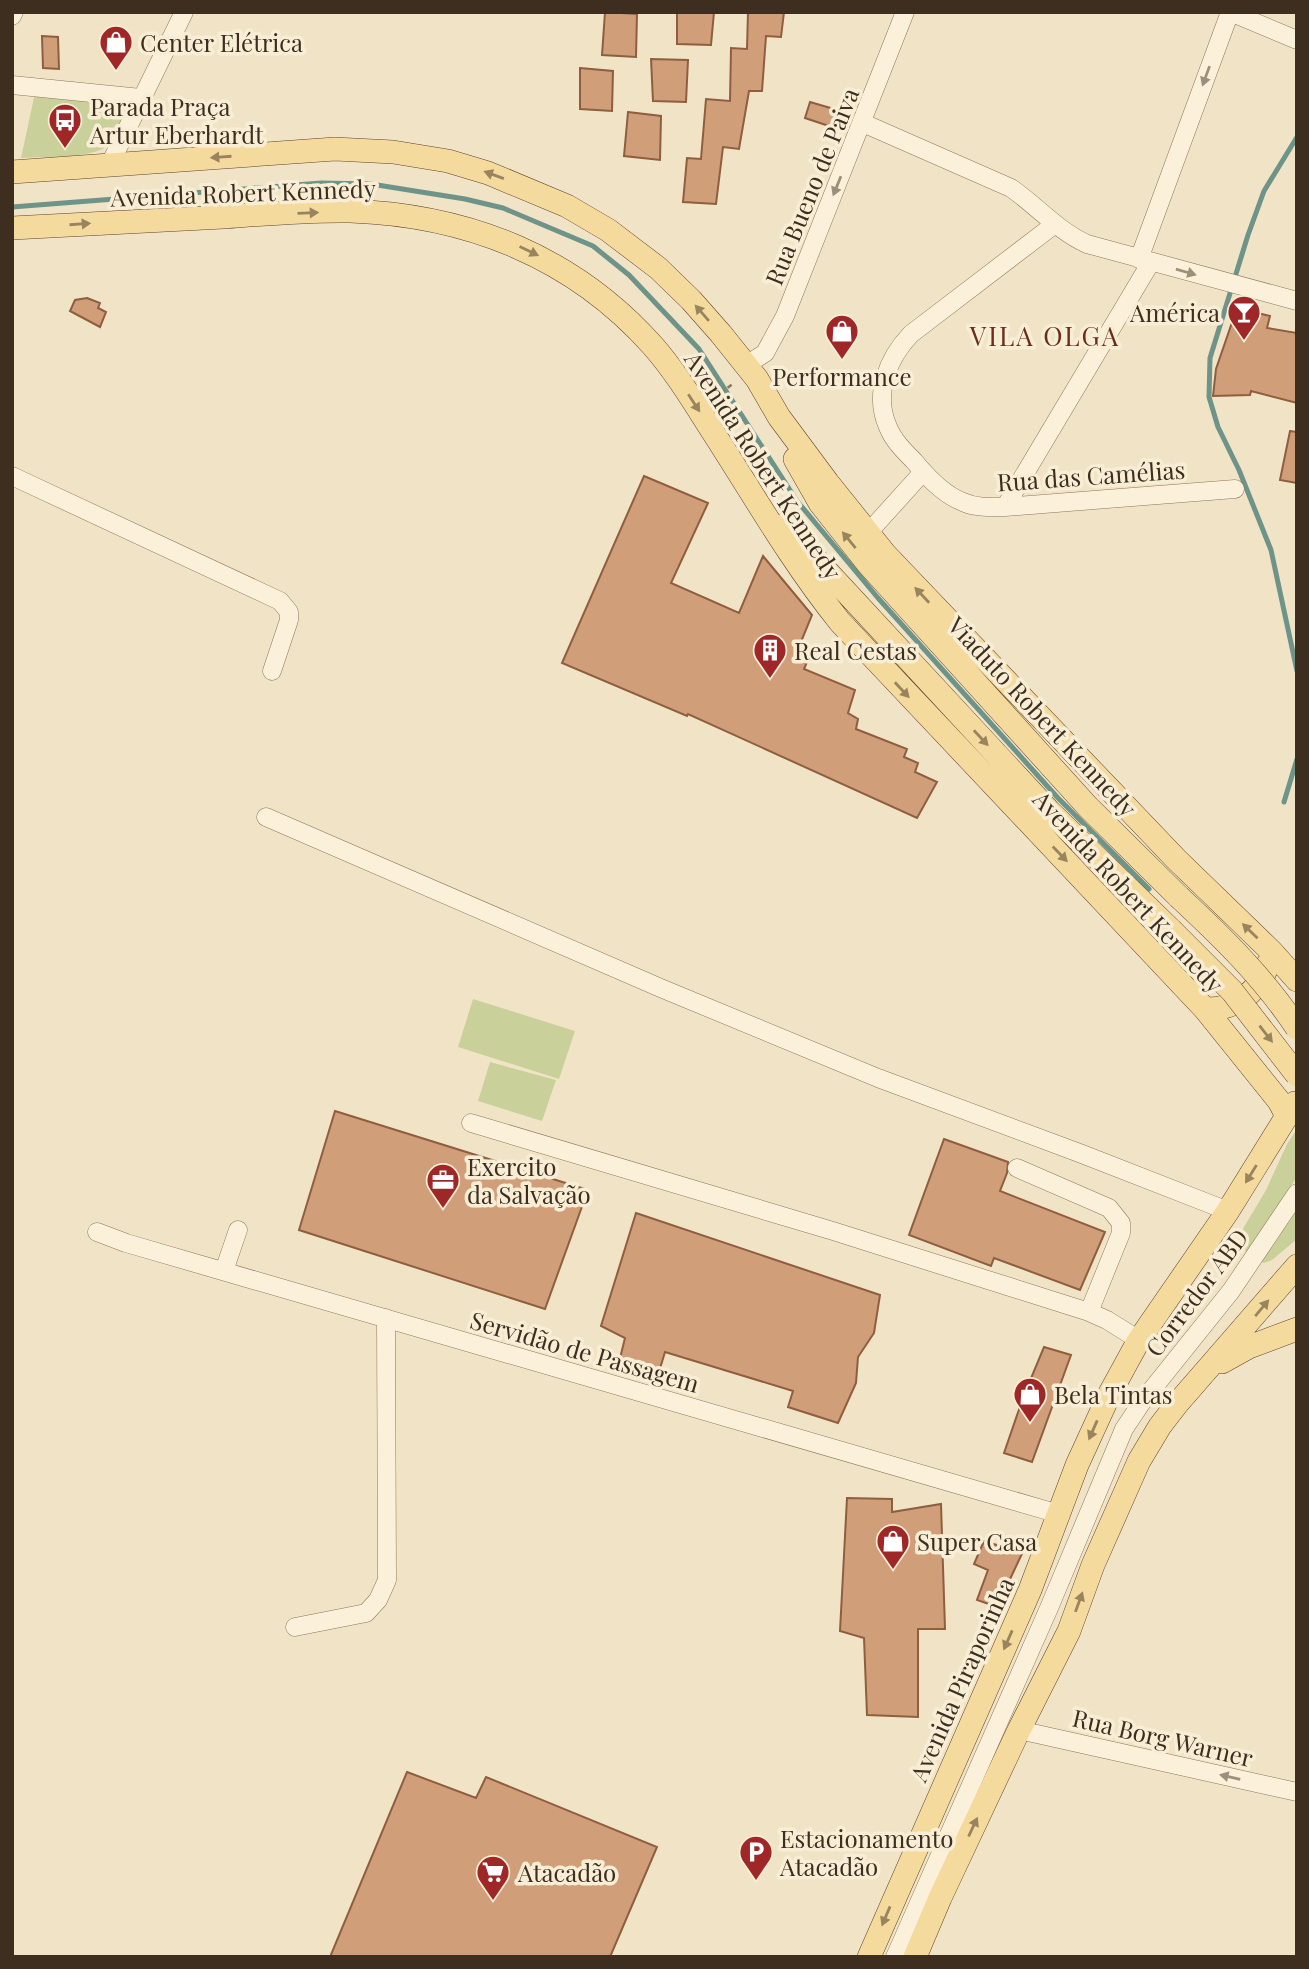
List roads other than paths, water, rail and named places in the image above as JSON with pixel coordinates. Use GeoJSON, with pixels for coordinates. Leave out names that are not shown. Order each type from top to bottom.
{"type":"FeatureCollection","features":[{"type":"Feature","properties":{"kind":"main road","name":"Avenida Robert Kennedy"},"geometry":{"type":"LineString","coordinates":[[12,172],[335,149],[393,152],[448,161],[488,173],[567,206],[625,241],[691,300],[746,365],[779,417],[867,534],[957,632],[1176,859],[1294,974]]}},
{"type":"Feature","properties":{"kind":"main road","name":"Avenida Robert Kennedy"},"geometry":{"type":"LineString","coordinates":[[12,228],[349,211],[415,217],[490,235],[556,265],[589,286],[624,316],[670,368],[810,585],[840,622],[1205,1009],[1272,1091],[1292,1108]]}},
{"type":"Feature","properties":{"kind":"main road","name":"Viaduto Robert Kennedy"},"geometry":{"type":"LineString","coordinates":[[779,417],[794,458],[820,503],[855,548],[1088,807],[1245,961],[1297,1028]]}},
{"type":"Feature","properties":{"kind":"main road"},"geometry":{"type":"LineString","coordinates":[[745,481],[1049,811],[1232,991],[1297,1075]]}},
{"type":"Feature","properties":{"kind":"main road"},"geometry":{"type":"LineString","coordinates":[[1205,1009],[1229,1006],[1252,992],[1263,976],[1271,951]]}},
{"type":"Feature","properties":{"kind":"main road","name":"Avenida Piraporinha"},"geometry":{"type":"LineString","coordinates":[[869,1957],[1030,1590],[1077,1465],[1110,1393],[1139,1340],[1228,1211],[1292,1108]]}},
{"type":"Feature","properties":{"kind":"main road"},"geometry":{"type":"LineString","coordinates":[[915,1957],[1018,1730],[1069,1632],[1093,1565],[1139,1461],[1160,1426],[1297,1266]]}},
{"type":"Feature","properties":{"kind":"main road"},"geometry":{"type":"LineString","coordinates":[[1199,1378],[1249,1347],[1297,1329]]}},
{"type":"Feature","properties":{"kind":"street"},"geometry":{"type":"LineString","coordinates":[[110,164],[184,12]]}},
{"type":"Feature","properties":{"kind":"street","name":"Rua Bueno de Paiva"},"geometry":{"type":"LineString","coordinates":[[746,365],[765,353],[779,330],[905,12]]}},
{"type":"Feature","properties":{"kind":"street"},"geometry":{"type":"LineString","coordinates":[[1005,507],[1145,261],[1230,12],[1297,40]]}},
{"type":"Feature","properties":{"kind":"street"},"geometry":{"type":"LineString","coordinates":[[12,85],[141,98]]}},
{"type":"Feature","properties":{"kind":"street"},"geometry":{"type":"LineString","coordinates":[[863,123],[1011,188],[1030,201],[1065,233],[1087,244],[1297,301]]}},
{"type":"Feature","properties":{"kind":"street","name":"Rua das Camélias"},"geometry":{"type":"LineString","coordinates":[[1055,224],[911,334],[895,353],[881,391],[885,419],[894,438],[923,472],[949,495],[977,506],[1005,507],[1236,489]]}},
{"type":"Feature","properties":{"kind":"street"},"geometry":{"type":"LineString","coordinates":[[867,534],[923,472]]}},
{"type":"Feature","properties":{"kind":"street"},"geometry":{"type":"LineString","coordinates":[[12,476],[281,601],[289,612],[289,620],[272,671]]}},
{"type":"Feature","properties":{"kind":"street"},"geometry":{"type":"LineString","coordinates":[[266,817],[663,989],[878,1078],[1228,1211]]}},
{"type":"Feature","properties":{"kind":"street"},"geometry":{"type":"LineString","coordinates":[[471,1123],[833,1231],[1089,1312],[1139,1340]]}},
{"type":"Feature","properties":{"kind":"street"},"geometry":{"type":"LineString","coordinates":[[1017,1168],[1109,1208],[1121,1223],[1121,1233],[1089,1312]]}},
{"type":"Feature","properties":{"kind":"street","name":"Corredor ABD"},"geometry":{"type":"LineString","coordinates":[[895,1957],[1125,1429],[1142,1402],[1231,1291],[1297,1193]]}},
{"type":"Feature","properties":{"kind":"street"},"geometry":{"type":"LineString","coordinates":[[224,1271],[239,1230]]}},
{"type":"Feature","properties":{"kind":"street","name":"Servidão de Passagem"},"geometry":{"type":"LineString","coordinates":[[97,1232],[1059,1514]]}},
{"type":"Feature","properties":{"kind":"street"},"geometry":{"type":"LineString","coordinates":[[295,1627],[366,1613],[378,1600],[387,1580],[386,1318]]}},
{"type":"Feature","properties":{"kind":"street","name":"Rua Borg Warner"},"geometry":{"type":"LineString","coordinates":[[1018,1730],[1297,1792]]}},
{"type":"Feature","properties":{"kind":"waterway"},"geometry":{"type":"LineString","coordinates":[[1297,137],[1264,191],[1248,235],[1210,358],[1209,397],[1218,427],[1239,470],[1271,550],[1297,671]]}},
{"type":"Feature","properties":{"kind":"waterway"},"geometry":{"type":"LineString","coordinates":[[12,207],[321,183],[371,184],[503,208],[593,246],[629,275],[699,349],[797,501],[878,598],[1058,798],[1149,889]]}},
{"type":"Feature","properties":{"kind":"waterway"},"geometry":{"type":"LineString","coordinates":[[1284,802],[1297,759]]}},
{"type":"Feature","properties":{"kind":"place","name":"Center Elétrica"},"geometry":{"type":"Point","coordinates":[116,72]}},
{"type":"Feature","properties":{"kind":"place","name":"Parada Praça Artur Eberhardt"},"geometry":{"type":"Point","coordinates":[65,150]}},
{"type":"Feature","properties":{"kind":"place","name":"América"},"geometry":{"type":"Point","coordinates":[1244,342]}},
{"type":"Feature","properties":{"kind":"place","name":"Performance"},"geometry":{"type":"Point","coordinates":[842,361]}},
{"type":"Feature","properties":{"kind":"place","name":"Real Cestas"},"geometry":{"type":"Point","coordinates":[770,680]}},
{"type":"Feature","properties":{"kind":"place","name":"Exercito da Salvação"},"geometry":{"type":"Point","coordinates":[443,1210]}},
{"type":"Feature","properties":{"kind":"place","name":"Bela Tintas"},"geometry":{"type":"Point","coordinates":[1030,1424]}},
{"type":"Feature","properties":{"kind":"place","name":"Super Casa"},"geometry":{"type":"Point","coordinates":[893,1571]}},
{"type":"Feature","properties":{"kind":"place","name":"Estacionamento Atacadão"},"geometry":{"type":"Point","coordinates":[756,1882]}},
{"type":"Feature","properties":{"kind":"place","name":"Atacadão"},"geometry":{"type":"Point","coordinates":[493,1902]}},
{"type":"Feature","properties":{"kind":"district","name":"VILA OLGA"},"geometry":{"type":"Point","coordinates":[1045,335]}}]}
